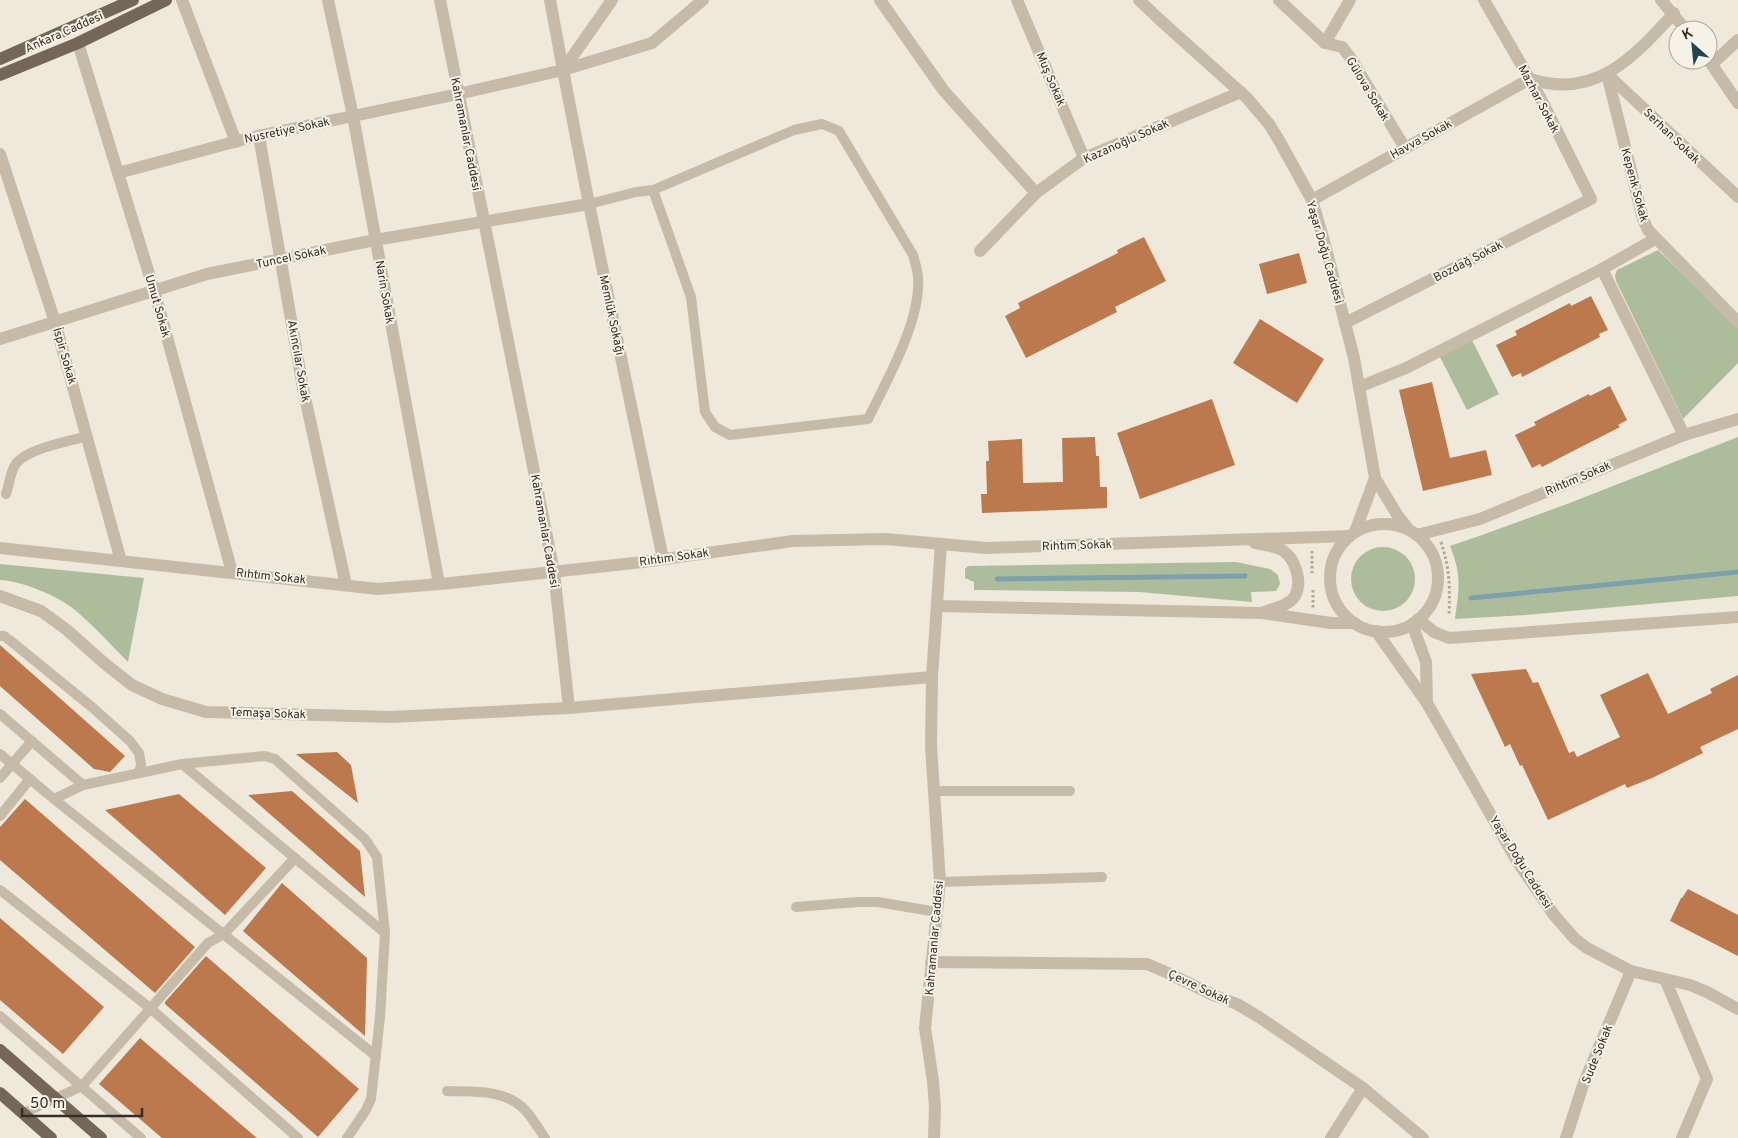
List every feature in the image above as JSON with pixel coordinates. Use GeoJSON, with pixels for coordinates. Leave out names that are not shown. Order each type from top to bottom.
{"type":"FeatureCollection","features":[{"type":"Feature","properties":{"kind":"main road","name":"Ankara Caddesi"},"geometry":{"type":"LineString","coordinates":[[0,59],[133,0]]}},
{"type":"Feature","properties":{"kind":"main road","name":"Ankara Caddesi"},"geometry":{"type":"LineString","coordinates":[[0,75],[78,43],[166,0]]}},
{"type":"Feature","properties":{"kind":"main road"},"geometry":{"type":"LineString","coordinates":[[0,1050],[101,1138]]}},
{"type":"Feature","properties":{"kind":"main road"},"geometry":{"type":"LineString","coordinates":[[0,1093],[51,1138]]}},
{"type":"Feature","properties":{"kind":"street"},"geometry":{"type":"LineString","coordinates":[[182,0],[236,142]]}},
{"type":"Feature","properties":{"kind":"street","name":"Narin Sokak"},"geometry":{"type":"LineString","coordinates":[[328,0],[353,116],[439,584]]}},
{"type":"Feature","properties":{"kind":"street","name":"Kahramanlar Caddesi"},"geometry":{"type":"LineString","coordinates":[[440,0],[554,572],[569,708]]}},
{"type":"Feature","properties":{"kind":"street","name":"Memlük Sokağı"},"geometry":{"type":"LineString","coordinates":[[550,0],[589,204],[663,559]]}},
{"type":"Feature","properties":{"kind":"street"},"geometry":{"type":"LineString","coordinates":[[563,70],[612,0]]}},
{"type":"Feature","properties":{"kind":"street","name":"Nusretiye Sokak"},"geometry":{"type":"LineString","coordinates":[[118,173],[259,136],[563,70],[652,43],[703,0]]}},
{"type":"Feature","properties":{"kind":"street"},"geometry":{"type":"LineString","coordinates":[[880,0],[944,91],[1036,193]]}},
{"type":"Feature","properties":{"kind":"street","name":"Muş Sokak"},"geometry":{"type":"LineString","coordinates":[[1017,0],[1084,158]]}},
{"type":"Feature","properties":{"kind":"street","name":"Yaşar Doğu Caddesi"},"geometry":{"type":"LineString","coordinates":[[1139,0],[1241,92],[1273,130],[1312,200],[1345,323],[1359,387],[1375,478]]}},
{"type":"Feature","properties":{"kind":"street","name":"Gülova Sokak"},"geometry":{"type":"LineString","coordinates":[[1279,0],[1325,43],[1342,47],[1350,57],[1404,148]]}},
{"type":"Feature","properties":{"kind":"street"},"geometry":{"type":"LineString","coordinates":[[1325,43],[1350,0]]}},
{"type":"Feature","properties":{"kind":"street","name":"Mazhar Sokak"},"geometry":{"type":"LineString","coordinates":[[1484,0],[1530,79],[1591,199]]}},
{"type":"Feature","properties":{"kind":"street"},"geometry":{"type":"LineString","coordinates":[[1661,0],[1679,20]]}},
{"type":"Feature","properties":{"kind":"street"},"geometry":{"type":"LineString","coordinates":[[1530,79],[1550,84],[1571,85],[1607,74],[1643,46],[1674,13]]}},
{"type":"Feature","properties":{"kind":"street"},"geometry":{"type":"LineString","coordinates":[[1718,55],[1738,40]]}},
{"type":"Feature","properties":{"kind":"street","name":"Umut Sokak"},"geometry":{"type":"LineString","coordinates":[[78,43],[154,290],[232,572]]}},
{"type":"Feature","properties":{"kind":"street"},"geometry":{"type":"LineString","coordinates":[[1716,70],[1738,103]]}},
{"type":"Feature","properties":{"kind":"street","name":"Serhan Sokak"},"geometry":{"type":"LineString","coordinates":[[1607,74],[1738,197]]}},
{"type":"Feature","properties":{"kind":"street","name":"Kepenk Sokak"},"geometry":{"type":"LineString","coordinates":[[1607,74],[1643,219],[1648,230],[1738,322]]}},
{"type":"Feature","properties":{"kind":"street","name":"Havva Sokak"},"geometry":{"type":"LineString","coordinates":[[1312,200],[1530,79]]}},
{"type":"Feature","properties":{"kind":"street","name":"Kazanoğlu Sokak"},"geometry":{"type":"LineString","coordinates":[[980,251],[1036,193],[1084,158],[1241,92]]}},
{"type":"Feature","properties":{"kind":"street","name":"Akıncılar Sokak"},"geometry":{"type":"LineString","coordinates":[[259,136],[303,388],[346,585]]}},
{"type":"Feature","properties":{"kind":"street","name":"İspir Sokak"},"geometry":{"type":"LineString","coordinates":[[0,154],[55,322],[121,560]]}},
{"type":"Feature","properties":{"kind":"street","name":"Bozdağ Sokak"},"geometry":{"type":"LineString","coordinates":[[1345,323],[1591,199]]}},
{"type":"Feature","properties":{"kind":"street","name":"Tuncel Sokak"},"geometry":{"type":"LineString","coordinates":[[0,339],[207,274],[376,240],[589,204]]}},
{"type":"Feature","properties":{"kind":"street"},"geometry":{"type":"LineString","coordinates":[[1359,387],[1406,368],[1602,269],[1655,239]]}},
{"type":"Feature","properties":{"kind":"street"},"geometry":{"type":"LineString","coordinates":[[1602,269],[1684,435]]}},
{"type":"Feature","properties":{"kind":"street","name":"Rıhtım Sokak"},"geometry":{"type":"LineString","coordinates":[[1412,532],[1480,520],[1684,435],[1738,419]]}},
{"type":"Feature","properties":{"kind":"street"},"geometry":{"type":"LineString","coordinates":[[1375,478],[1398,516],[1431,550],[1437,564],[1438,580],[1435,598],[1425,613],[1415,622],[1394,631],[1376,631],[1355,623],[1344,614],[1334,599],[1330,582],[1332,564],[1338,549],[1362,528],[1376,524],[1393,524],[1412,532]]}},
{"type":"Feature","properties":{"kind":"street"},"geometry":{"type":"LineString","coordinates":[[1353,534],[1375,478]]}},
{"type":"Feature","properties":{"kind":"street","name":"Rıhtım Sokak"},"geometry":{"type":"LineString","coordinates":[[0,548],[378,589],[554,572],[793,541],[886,539],[986,548],[1242,540],[1353,534]]}},
{"type":"Feature","properties":{"kind":"street"},"geometry":{"type":"LineString","coordinates":[[1242,540],[1282,550],[1293,561],[1298,578],[1295,595],[1287,603],[1262,613]]}},
{"type":"Feature","properties":{"kind":"street","name":"Kahramanlar Caddesi"},"geometry":{"type":"LineString","coordinates":[[934,1138],[935,1107],[933,1081],[925,1028],[940,882],[931,746],[932,677],[941,544]]}},
{"type":"Feature","properties":{"kind":"street","name":"Temaşa Sokak"},"geometry":{"type":"LineString","coordinates":[[0,596],[41,610],[132,685],[162,699],[206,712],[391,717],[569,708]]}},
{"type":"Feature","properties":{"kind":"street"},"geometry":{"type":"LineString","coordinates":[[938,606],[1262,613],[1331,623],[1355,623]]}},
{"type":"Feature","properties":{"kind":"street"},"geometry":{"type":"LineString","coordinates":[[1415,622],[1449,638],[1738,617]]}},
{"type":"Feature","properties":{"kind":"street"},"geometry":{"type":"LineString","coordinates":[[1415,622],[1426,662],[1427,703]]}},
{"type":"Feature","properties":{"kind":"street","name":"Yaşar Doğu Caddesi"},"geometry":{"type":"LineString","coordinates":[[1376,631],[1427,703],[1517,862],[1554,915],[1575,939],[1586,948],[1631,971],[1690,985],[1738,1009]]}},
{"type":"Feature","properties":{"kind":"street"},"geometry":{"type":"LineString","coordinates":[[569,708],[932,677]]}},
{"type":"Feature","properties":{"kind":"street","name":"Çevre Sokak"},"geometry":{"type":"LineString","coordinates":[[931,962],[1147,964],[1213,995],[1237,1004],[1259,1017],[1363,1088],[1424,1138]]}},
{"type":"Feature","properties":{"kind":"street","name":"Sude Sokak"},"geometry":{"type":"LineString","coordinates":[[1566,1138],[1583,1086],[1631,971]]}},
{"type":"Feature","properties":{"kind":"street"},"geometry":{"type":"LineString","coordinates":[[1665,979],[1707,1079],[1682,1138]]}},
{"type":"Feature","properties":{"kind":"street"},"geometry":{"type":"LineString","coordinates":[[1331,1138],[1363,1088]]}},
{"type":"Feature","properties":{"kind":"lane"},"geometry":{"type":"LineString","coordinates":[[589,204],[636,192],[653,190],[794,130],[822,124],[839,130],[913,255],[918,278],[917,301],[911,326],[868,419],[730,435],[715,427],[705,412],[691,297],[653,190]]}},
{"type":"Feature","properties":{"kind":"lane"},"geometry":{"type":"LineString","coordinates":[[6,494],[14,467],[23,457],[36,451],[87,436]]}},
{"type":"Feature","properties":{"kind":"lane"},"geometry":{"type":"LineString","coordinates":[[0,636],[4,636],[12,642],[130,741],[139,753],[142,764],[139,773]]}},
{"type":"Feature","properties":{"kind":"lane"},"geometry":{"type":"LineString","coordinates":[[0,714],[83,785]]}},
{"type":"Feature","properties":{"kind":"lane"},"geometry":{"type":"LineString","coordinates":[[0,778],[32,742]]}},
{"type":"Feature","properties":{"kind":"lane"},"geometry":{"type":"LineString","coordinates":[[0,754],[376,1056]]}},
{"type":"Feature","properties":{"kind":"lane"},"geometry":{"type":"LineString","coordinates":[[54,799],[83,785],[182,764],[265,756],[275,759],[365,839],[377,857],[385,934],[380,1017],[371,1098],[366,1110],[347,1138]]}},
{"type":"Feature","properties":{"kind":"lane"},"geometry":{"type":"LineString","coordinates":[[182,764],[385,934]]}},
{"type":"Feature","properties":{"kind":"lane"},"geometry":{"type":"LineString","coordinates":[[0,816],[30,779]]}},
{"type":"Feature","properties":{"kind":"lane"},"geometry":{"type":"LineString","coordinates":[[933,791],[1070,791]]}},
{"type":"Feature","properties":{"kind":"lane"},"geometry":{"type":"LineString","coordinates":[[24,1114],[82,1086],[208,943],[224,934],[295,858]]}},
{"type":"Feature","properties":{"kind":"lane"},"geometry":{"type":"LineString","coordinates":[[940,882],[1102,877]]}},
{"type":"Feature","properties":{"kind":"lane"},"geometry":{"type":"LineString","coordinates":[[0,890],[150,1008],[298,1138]]}},
{"type":"Feature","properties":{"kind":"lane"},"geometry":{"type":"LineString","coordinates":[[796,907],[878,902],[937,912]]}},
{"type":"Feature","properties":{"kind":"lane"},"geometry":{"type":"LineString","coordinates":[[0,1016],[141,1138]]}},
{"type":"Feature","properties":{"kind":"lane"},"geometry":{"type":"LineString","coordinates":[[447,1091],[494,1093],[514,1100],[530,1116],[545,1138]]}},
{"type":"Feature","properties":{"kind":"path"},"geometry":{"type":"LineString","coordinates":[[1440,540],[1447,562],[1450,584],[1449,615]]}},
{"type":"Feature","properties":{"kind":"green space"},"geometry":{"type":"Polygon","coordinates":[[[1658,250],[1738,328],[1738,363],[1683,419],[1616,281],[1615,275],[1617,270],[1658,250]]]}},
{"type":"Feature","properties":{"kind":"green space"},"geometry":{"type":"Polygon","coordinates":[[[1472,340],[1499,394],[1467,410],[1440,357],[1472,340]]]}},
{"type":"Feature","properties":{"kind":"green space"},"geometry":{"type":"Polygon","coordinates":[[[1738,437],[1738,596],[1526,615],[1455,619],[1458,599],[1458,574],[1450,546],[1567,504],[1738,437]]]}},
{"type":"Feature","properties":{"kind":"green space"},"geometry":{"type":"Polygon","coordinates":[[[1377,547],[1389,547],[1406,556],[1413,567],[1415,579],[1413,591],[1406,602],[1389,611],[1377,611],[1365,606],[1356,597],[1351,585],[1351,573],[1356,561],[1365,552],[1377,547]]]}},
{"type":"Feature","properties":{"kind":"green space"},"geometry":{"type":"Polygon","coordinates":[[[1236,562],[1270,569],[1278,575],[1280,584],[1276,591],[1251,592],[1252,602],[1139,592],[974,590],[974,582],[965,578],[965,569],[968,566],[1236,562]]]}},
{"type":"Feature","properties":{"kind":"green space"},"geometry":{"type":"Polygon","coordinates":[[[0,564],[144,578],[128,662],[89,622],[68,605],[29,586],[0,580],[0,564]]]}},
{"type":"Feature","properties":{"kind":"building"},"geometry":{"type":"Polygon","coordinates":[[[1144,237],[1166,281],[1115,307],[1117,312],[1026,358],[1005,316],[1020,308],[1018,303],[1118,253],[1117,250],[1144,237]]]}},
{"type":"Feature","properties":{"kind":"building"},"geometry":{"type":"Polygon","coordinates":[[[1299,253],[1307,283],[1267,294],[1259,264],[1299,253]]]}},
{"type":"Feature","properties":{"kind":"building"},"geometry":{"type":"Polygon","coordinates":[[[1591,296],[1608,330],[1599,334],[1600,337],[1522,377],[1521,373],[1512,377],[1496,345],[1517,335],[1515,331],[1570,303],[1571,306],[1591,296]]]}},
{"type":"Feature","properties":{"kind":"building"},"geometry":{"type":"Polygon","coordinates":[[[1260,319],[1324,359],[1297,403],[1233,363],[1260,319]]]}},
{"type":"Feature","properties":{"kind":"building"},"geometry":{"type":"Polygon","coordinates":[[[1432,382],[1450,458],[1486,450],[1492,475],[1423,491],[1399,390],[1432,382]]]}},
{"type":"Feature","properties":{"kind":"building"},"geometry":{"type":"Polygon","coordinates":[[[1610,386],[1627,420],[1618,425],[1620,427],[1542,467],[1540,464],[1532,468],[1515,435],[1536,425],[1534,422],[1589,394],[1590,396],[1610,386]]]}},
{"type":"Feature","properties":{"kind":"building"},"geometry":{"type":"Polygon","coordinates":[[[1212,399],[1235,465],[1140,499],[1117,433],[1212,399]]]}},
{"type":"Feature","properties":{"kind":"building"},"geometry":{"type":"Polygon","coordinates":[[[1095,437],[1096,456],[1099,456],[1100,487],[1107,487],[1107,508],[982,513],[981,494],[987,494],[986,461],[989,461],[988,441],[1022,439],[1023,483],[1063,482],[1062,438],[1095,437]]]}},
{"type":"Feature","properties":{"kind":"building"},"geometry":{"type":"Polygon","coordinates":[[[0,645],[125,756],[110,772],[94,769],[0,686],[0,645]]]}},
{"type":"Feature","properties":{"kind":"building"},"geometry":{"type":"Polygon","coordinates":[[[1526,669],[1533,683],[1538,682],[1569,753],[1574,751],[1577,757],[1620,737],[1600,695],[1648,673],[1668,714],[1712,693],[1710,689],[1738,675],[1738,729],[1700,747],[1703,753],[1652,778],[1627,788],[1625,784],[1548,820],[1510,744],[1505,747],[1471,674],[1526,669]]]}},
{"type":"Feature","properties":{"kind":"building"},"geometry":{"type":"Polygon","coordinates":[[[337,752],[351,765],[358,803],[296,754],[337,752]]]}},
{"type":"Feature","properties":{"kind":"building"},"geometry":{"type":"Polygon","coordinates":[[[292,791],[360,851],[365,897],[248,795],[292,791]]]}},
{"type":"Feature","properties":{"kind":"building"},"geometry":{"type":"Polygon","coordinates":[[[179,794],[266,868],[225,915],[105,810],[179,794]]]}},
{"type":"Feature","properties":{"kind":"building"},"geometry":{"type":"Polygon","coordinates":[[[25,799],[195,947],[155,993],[0,860],[0,827],[25,799]]]}},
{"type":"Feature","properties":{"kind":"building"},"geometry":{"type":"Polygon","coordinates":[[[282,883],[367,958],[365,1036],[243,931],[282,883]]]}},
{"type":"Feature","properties":{"kind":"building"},"geometry":{"type":"Polygon","coordinates":[[[1688,889],[1738,915],[1738,956],[1670,921],[1681,898],[1688,889]]]}},
{"type":"Feature","properties":{"kind":"building"},"geometry":{"type":"Polygon","coordinates":[[[0,918],[104,1007],[63,1054],[0,1000],[0,918]]]}},
{"type":"Feature","properties":{"kind":"building"},"geometry":{"type":"Polygon","coordinates":[[[206,956],[359,1089],[318,1137],[165,1004],[206,956]]]}},
{"type":"Feature","properties":{"kind":"building"},"geometry":{"type":"Polygon","coordinates":[[[140,1038],[257,1138],[162,1138],[99,1084],[140,1038]]]}},
{"type":"Feature","properties":{"kind":"waterway"},"geometry":{"type":"LineString","coordinates":[[1471,598],[1738,572]]}},
{"type":"Feature","properties":{"kind":"waterway"},"geometry":{"type":"LineString","coordinates":[[997,579],[1245,576]]}}]}
